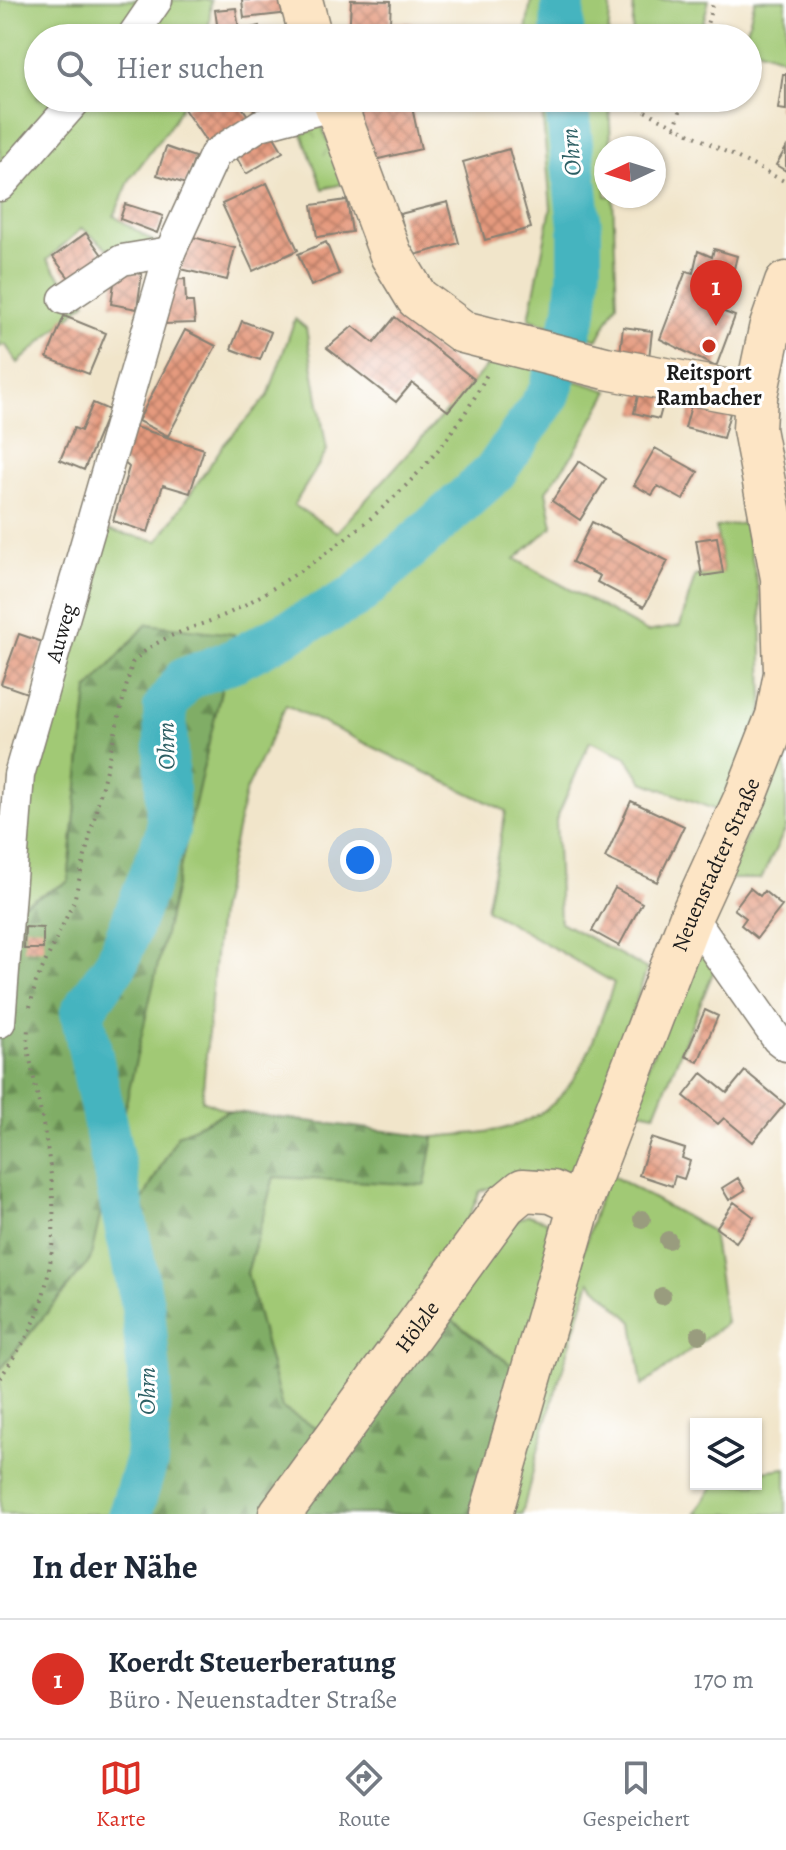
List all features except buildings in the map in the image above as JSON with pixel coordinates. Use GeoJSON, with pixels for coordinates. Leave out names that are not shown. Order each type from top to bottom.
{"type":"FeatureCollection","features":[{"type":"Feature","properties":{"kind":"main road"},"geometry":{"type":"LineString","coordinates":[[301,0],[307,24]]}},
{"type":"Feature","properties":{"kind":"main road"},"geometry":{"type":"LineString","coordinates":[[338,112],[391,255],[417,298],[463,332],[606,368],[756,396]]}},
{"type":"Feature","properties":{"kind":"main road","name":"Neuenstadter Straße"},"geometry":{"type":"LineString","coordinates":[[491,1514],[580,1205],[691,916],[764,753],[777,716],[785,673],[782,578],[754,429],[756,396],[770,329],[786,283]]}},
{"type":"Feature","properties":{"kind":"main road","name":"Hölzle"},"geometry":{"type":"LineString","coordinates":[[280,1514],[505,1205],[523,1190],[552,1192],[580,1205]]}},
{"type":"Feature","properties":{"kind":"street"},"geometry":{"type":"LineString","coordinates":[[141,24],[157,0]]}},
{"type":"Feature","properties":{"kind":"street"},"geometry":{"type":"LineString","coordinates":[[0,186],[66,112]]}},
{"type":"Feature","properties":{"kind":"street","name":"Auweg"},"geometry":{"type":"LineString","coordinates":[[0,1022],[19,775],[170,252],[215,154],[260,125],[302,112]]}},
{"type":"Feature","properties":{"kind":"street"},"geometry":{"type":"LineString","coordinates":[[64,299],[122,260],[170,252]]}},
{"type":"Feature","properties":{"kind":"street"},"geometry":{"type":"LineString","coordinates":[[691,916],[777,1039],[786,1046]]}},
{"type":"Feature","properties":{"kind":"path"},"geometry":{"type":"LineString","coordinates":[[707,24],[714,0]]}},
{"type":"Feature","properties":{"kind":"path"},"geometry":{"type":"LineString","coordinates":[[646,112],[786,182]]}},
{"type":"Feature","properties":{"kind":"path"},"geometry":{"type":"LineString","coordinates":[[675,128],[680,112]]}},
{"type":"Feature","properties":{"kind":"path"},"geometry":{"type":"LineString","coordinates":[[0,1378],[39,1311],[55,1244],[54,1185],[27,1043],[29,1013],[36,982],[74,901],[132,663],[147,646],[237,609],[315,563],[381,509],[456,429],[511,345]]}},
{"type":"Feature","properties":{"kind":"green space"},"geometry":{"type":"Polygon","coordinates":[[[0,0],[211,0],[209,24],[24,24],[24,112],[178,112],[130,179],[114,216],[170,252],[122,260],[82,228],[47,260],[66,284],[86,302],[18,363],[5,344],[0,347],[0,0]]]}},
{"type":"Feature","properties":{"kind":"green space"},"geometry":{"type":"Polygon","coordinates":[[[531,0],[611,0],[609,24],[527,24],[531,0]]]}},
{"type":"Feature","properties":{"kind":"green space"},"geometry":{"type":"Polygon","coordinates":[[[634,0],[709,0],[703,24],[633,24],[634,0]]]}},
{"type":"Feature","properties":{"kind":"green space"},"geometry":{"type":"Polygon","coordinates":[[[755,0],[786,0],[786,59],[762,51],[762,24],[749,24],[755,0]]]}},
{"type":"Feature","properties":{"kind":"green space"},"geometry":{"type":"Polygon","coordinates":[[[542,112],[610,112],[611,136],[594,136],[594,208],[613,208],[617,303],[598,339],[529,319],[551,208],[542,112]]]}},
{"type":"Feature","properties":{"kind":"green space"},"geometry":{"type":"Polygon","coordinates":[[[316,113],[346,183],[323,189],[296,118],[316,113]]]}},
{"type":"Feature","properties":{"kind":"green space"},"geometry":{"type":"Polygon","coordinates":[[[295,319],[306,328],[327,451],[294,505],[337,532],[496,356],[609,391],[574,453],[546,491],[553,526],[515,559],[647,632],[680,626],[695,576],[723,572],[716,527],[745,523],[761,603],[763,710],[721,812],[643,782],[627,757],[590,741],[556,820],[560,922],[647,969],[574,1185],[533,1174],[480,1191],[460,1239],[325,1434],[282,1408],[247,1273],[274,1176],[424,1184],[434,1137],[504,1129],[535,1116],[553,1103],[580,1068],[614,983],[486,909],[506,811],[286,705],[245,793],[219,912],[202,1100],[228,1111],[178,1135],[127,1229],[142,1414],[116,1514],[0,1514],[0,1370],[90,1260],[147,624],[88,690],[68,882],[9,911],[19,775],[91,527],[158,541],[224,444],[268,396],[295,319]]]}},
{"type":"Feature","properties":{"kind":"green space"},"geometry":{"type":"Polygon","coordinates":[[[147,624],[234,634],[90,1260],[0,1370],[0,1022],[9,911],[68,882],[88,690],[147,624]]]}},
{"type":"Feature","properties":{"kind":"green space"},"geometry":{"type":"Polygon","coordinates":[[[786,742],[786,828],[761,879],[728,879],[786,742]]]}},
{"type":"Feature","properties":{"kind":"green space"},"geometry":{"type":"Polygon","coordinates":[[[699,943],[717,963],[655,1114],[630,1109],[699,943]]]}},
{"type":"Feature","properties":{"kind":"green space"},"geometry":{"type":"Polygon","coordinates":[[[228,1111],[434,1137],[425,1185],[274,1177],[247,1273],[282,1408],[325,1434],[263,1514],[116,1514],[142,1414],[127,1229],[178,1135],[228,1111]]]}},
{"type":"Feature","properties":{"kind":"green space"},"geometry":{"type":"Polygon","coordinates":[[[607,1173],[712,1231],[726,1323],[642,1386],[633,1322],[590,1281],[543,1432],[522,1514],[503,1514],[607,1173]]]}},
{"type":"Feature","properties":{"kind":"green space"},"geometry":{"type":"Polygon","coordinates":[[[528,1215],[547,1221],[550,1270],[515,1368],[447,1316],[508,1224],[528,1215]]]}},
{"type":"Feature","properties":{"kind":"green space"},"geometry":{"type":"Polygon","coordinates":[[[447,1316],[515,1368],[472,1514],[300,1514],[447,1316]]]}},
{"type":"Feature","properties":{"kind":"green space"},"geometry":{"type":"Polygon","coordinates":[[[786,1468],[786,1514],[695,1514],[711,1490],[762,1490],[762,1471],[786,1468]]]}},
{"type":"Feature","properties":{"kind":"waterway","name":"Ohrn"},"geometry":{"type":"LineString","coordinates":[[562,24],[563,0]]}},
{"type":"Feature","properties":{"kind":"waterway","name":"Ohrn"},"geometry":{"type":"LineString","coordinates":[[130,1514],[146,1462],[150,1383],[143,1308],[82,1012],[117,962],[168,831],[165,707],[185,679],[235,660],[355,597],[494,473],[549,394],[576,311],[580,265],[580,227],[568,112]]}},
{"type":"Feature","properties":{"kind":"place","name":"Koerdt Steuerberatung"},"geometry":{"type":"Point","coordinates":[716,326]}},
{"type":"Feature","properties":{"kind":"place","name":"Reitsport Rambacher"},"geometry":{"type":"Point","coordinates":[709,346]}}]}
